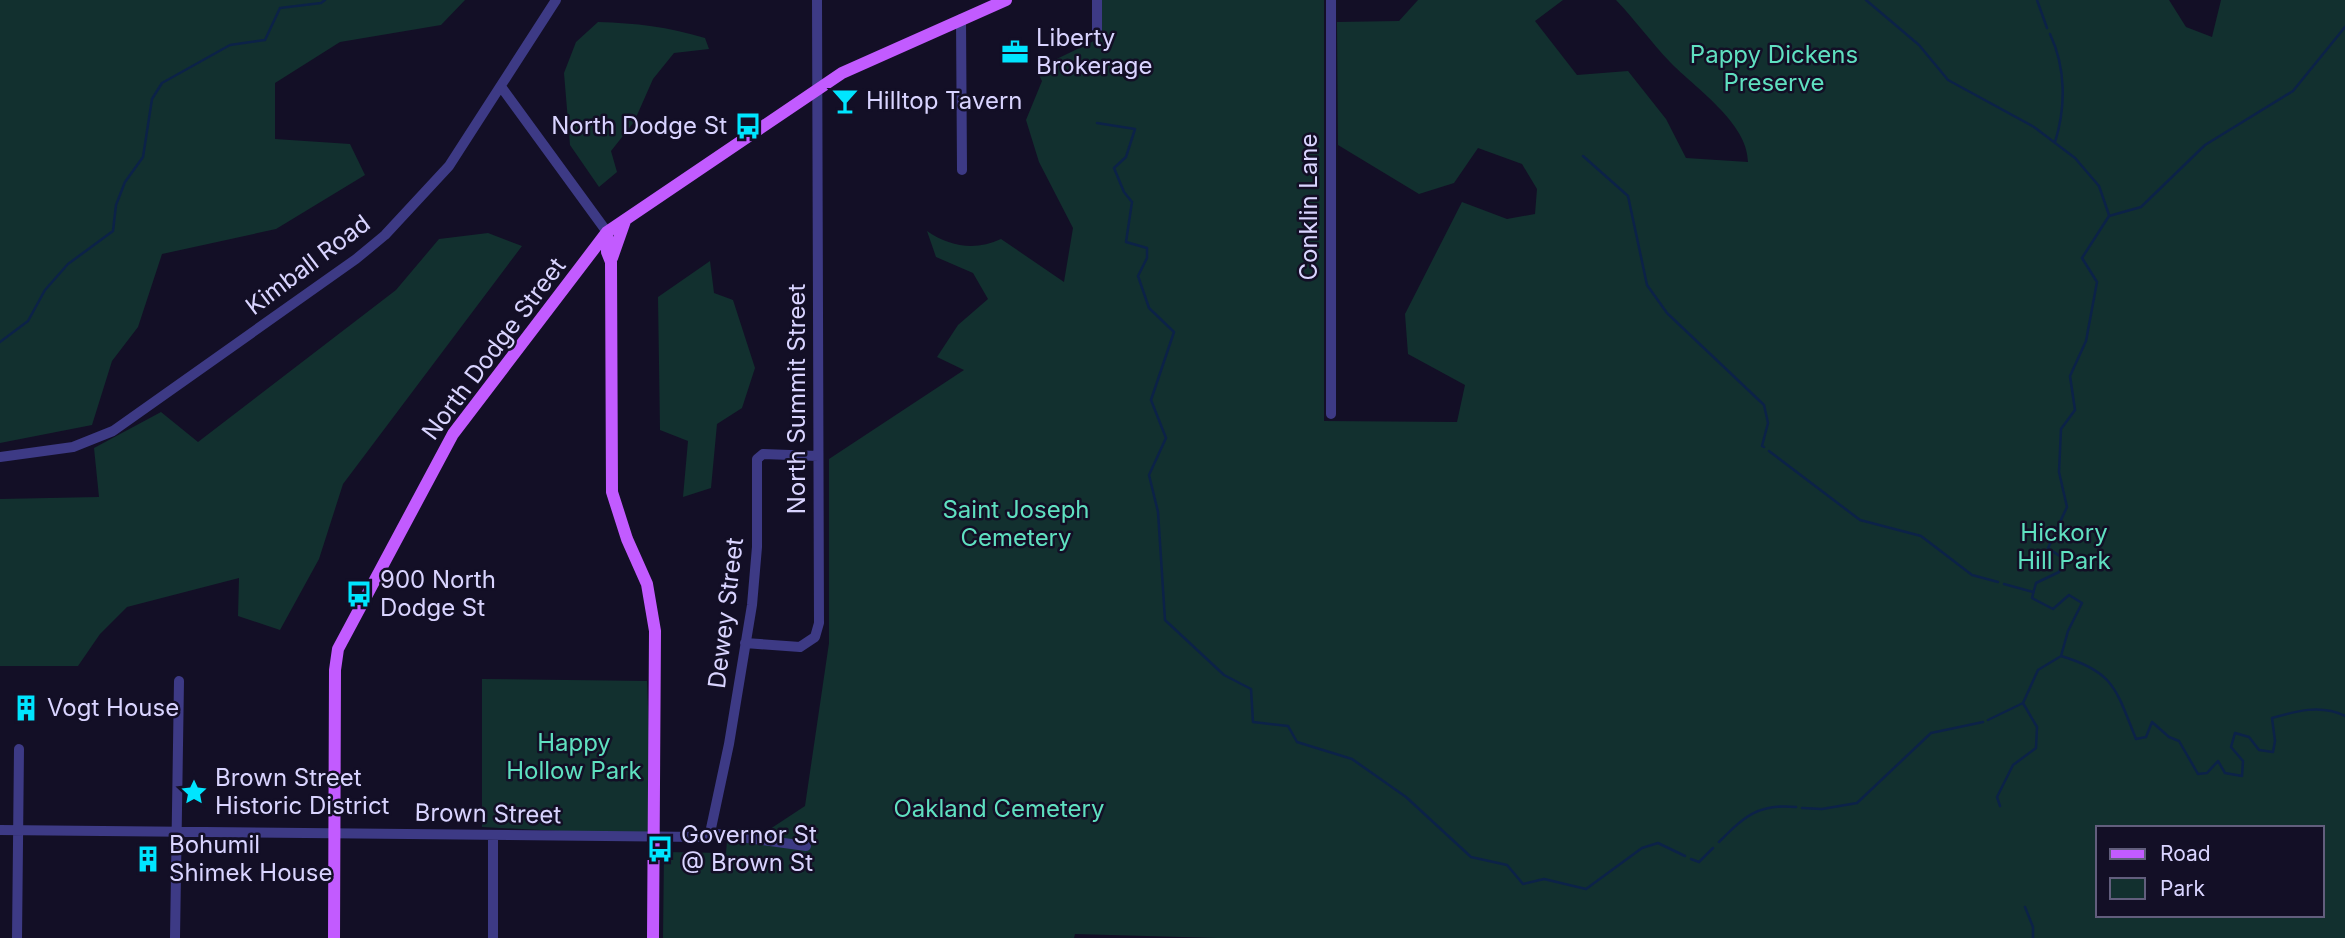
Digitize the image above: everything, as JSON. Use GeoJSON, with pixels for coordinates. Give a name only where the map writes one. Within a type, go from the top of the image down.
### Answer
{"type":"FeatureCollection","features":[{"type":"Feature","properties":{"kind":"main road","name":"North Dodge Street"},"geometry":{"type":"LineString","coordinates":[[334,938],[335,670],[338,649],[453,434],[607,232],[818,87],[1006,0]]}},
{"type":"Feature","properties":{"kind":"main road"},"geometry":{"type":"LineString","coordinates":[[625,221],[611,262],[612,492],[625,533],[647,584],[655,631],[653,938]]}},
{"type":"Feature","properties":{"kind":"main road"},"geometry":{"type":"LineString","coordinates":[[607,232],[607,252],[611,262]]}},
{"type":"Feature","properties":{"kind":"main road"},"geometry":{"type":"LineString","coordinates":[[585,262],[599,257],[611,262]]}},
{"type":"Feature","properties":{"kind":"street","name":"Kimball Road"},"geometry":{"type":"LineString","coordinates":[[0,457],[73,447],[113,431],[356,259],[385,235],[432,186],[502,88],[556,0]]}},
{"type":"Feature","properties":{"kind":"street","name":"North Summit Street"},"geometry":{"type":"LineString","coordinates":[[745,643],[800,647],[813,640],[818,630],[817,0]]}},
{"type":"Feature","properties":{"kind":"street"},"geometry":{"type":"LineString","coordinates":[[1097,0],[1097,32]]}},
{"type":"Feature","properties":{"kind":"street","name":"Conklin Lane"},"geometry":{"type":"LineString","coordinates":[[1331,0],[1331,414]]}},
{"type":"Feature","properties":{"kind":"street"},"geometry":{"type":"LineString","coordinates":[[961,19],[962,170]]}},
{"type":"Feature","properties":{"kind":"street"},"geometry":{"type":"LineString","coordinates":[[502,88],[607,232]]}},
{"type":"Feature","properties":{"kind":"street","name":"Dewey Street"},"geometry":{"type":"LineString","coordinates":[[710,833],[757,562],[757,459],[763,454],[818,456]]}},
{"type":"Feature","properties":{"kind":"street"},"geometry":{"type":"LineString","coordinates":[[175,938],[179,681]]}},
{"type":"Feature","properties":{"kind":"street"},"geometry":{"type":"LineString","coordinates":[[17,938],[19,748]]}},
{"type":"Feature","properties":{"kind":"street","name":"Brown Street"},"geometry":{"type":"LineString","coordinates":[[0,830],[701,837],[710,833],[806,846]]}},
{"type":"Feature","properties":{"kind":"street"},"geometry":{"type":"LineString","coordinates":[[493,836],[493,938]]}},
{"type":"Feature","properties":{"kind":"green space"},"geometry":{"type":"Polygon","coordinates":[[[0,0],[465,0],[441,25],[340,42],[275,83],[275,139],[350,144],[365,175],[276,229],[162,254],[138,327],[112,361],[92,425],[0,443],[0,0]]]}},
{"type":"Feature","properties":{"kind":"green space"},"geometry":{"type":"Polygon","coordinates":[[[1100,0],[1324,0],[1324,421],[1457,422],[1465,385],[1408,354],[1405,314],[1462,202],[1507,219],[1535,214],[1537,189],[1522,164],[1478,148],[1454,183],[1419,194],[1338,145],[1337,22],[1399,21],[1418,0],[1563,0],[1535,21],[1577,75],[1628,71],[1666,119],[1686,158],[1748,162],[1746,148],[1730,120],[1670,62],[1616,0],[2169,0],[2186,27],[2212,37],[2221,0],[2345,0],[2345,938],[1217,938],[1075,934],[1074,938],[663,938],[664,852],[726,853],[728,829],[767,831],[805,806],[829,643],[829,459],[964,370],[937,357],[958,325],[988,299],[973,273],[936,257],[927,231],[945,241],[963,246],[982,245],[1001,239],[1064,282],[1073,228],[1039,162],[1026,120],[1042,81],[1036,69],[1100,38],[1100,0]]]}},
{"type":"Feature","properties":{"kind":"green space"},"geometry":{"type":"Polygon","coordinates":[[[598,22],[652,26],[691,34],[705,38],[709,49],[674,53],[653,79],[634,122],[611,151],[617,172],[599,187],[570,145],[564,73],[576,42],[598,22]]]}},
{"type":"Feature","properties":{"kind":"green space"},"geometry":{"type":"Polygon","coordinates":[[[488,233],[522,246],[343,484],[319,559],[280,630],[238,616],[239,578],[127,607],[100,634],[78,666],[0,666],[0,499],[99,497],[94,448],[161,412],[198,442],[396,290],[439,239],[488,233]]]}},
{"type":"Feature","properties":{"kind":"green space"},"geometry":{"type":"Polygon","coordinates":[[[710,261],[714,293],[733,300],[755,368],[742,408],[717,424],[711,488],[683,497],[688,441],[660,430],[658,297],[710,261]]]}},
{"type":"Feature","properties":{"kind":"green space","name":"Happy Hollow Park"},"geometry":{"type":"Polygon","coordinates":[[[482,679],[647,681],[653,836],[482,827],[482,679]]]}},
{"type":"Feature","properties":{"kind":"waterway"},"geometry":{"type":"LineString","coordinates":[[0,342],[28,321],[45,290],[68,264],[113,231],[116,205],[125,182],[143,157],[152,99],[162,83],[230,45],[265,40],[280,8],[321,3],[325,0]]}},
{"type":"Feature","properties":{"kind":"waterway"},"geometry":{"type":"LineString","coordinates":[[1866,0],[1919,45],[1948,80],[2034,127],[2075,158],[2099,186],[2109,215]]}},
{"type":"Feature","properties":{"kind":"waterway"},"geometry":{"type":"LineString","coordinates":[[2037,0],[2047,28]]}},
{"type":"Feature","properties":{"kind":"waterway"},"geometry":{"type":"LineString","coordinates":[[2061,656],[2068,631],[2082,603],[2069,595],[2053,609],[2032,598],[2036,583],[2059,572],[2064,559],[2048,548],[2067,507],[2059,472],[2061,429],[2075,410],[2070,376],[2086,341],[2097,282],[2082,258],[2109,216],[2141,207],[2205,145],[2293,91],[2345,27]]}},
{"type":"Feature","properties":{"kind":"waterway"},"geometry":{"type":"LineString","coordinates":[[2050,34],[2059,60],[2063,88],[2055,142]]}},
{"type":"Feature","properties":{"kind":"waterway"},"geometry":{"type":"LineString","coordinates":[[1097,123],[1135,129],[1126,157],[1114,168],[1124,192],[1132,202],[1126,242],[1147,248],[1147,258],[1138,276],[1149,308],[1174,332],[1151,400],[1166,438],[1149,475],[1158,512],[1165,620],[1224,675],[1251,689],[1253,722],[1288,726],[1297,742],[1352,759],[1406,797],[1471,857],[1507,865],[1523,884],[1544,879],[1586,889],[1642,848],[1658,843],[1685,856]]}},
{"type":"Feature","properties":{"kind":"waterway"},"geometry":{"type":"LineString","coordinates":[[1583,156],[1628,196],[1647,285],[1667,313],[1764,405],[1768,423],[1762,446],[1764,447]]}},
{"type":"Feature","properties":{"kind":"waterway"},"geometry":{"type":"LineString","coordinates":[[1769,451],[1860,520],[1921,536],[1972,575],[1998,582]]}},
{"type":"Feature","properties":{"kind":"waterway"},"geometry":{"type":"LineString","coordinates":[[2004,584],[2033,592]]}},
{"type":"Feature","properties":{"kind":"waterway"},"geometry":{"type":"LineString","coordinates":[[2000,806],[1997,797],[2013,765],[2036,748],[2037,727],[2023,703],[2038,670],[2061,656],[2079,662],[2103,676],[2118,695],[2136,739],[2146,737],[2152,722],[2169,737],[2179,741],[2198,774],[2207,773],[2218,761],[2225,773],[2242,776],[2243,761],[2231,747],[2235,733],[2249,737],[2259,750],[2273,752],[2275,741],[2272,718],[2299,711],[2318,710],[2345,716]]}},
{"type":"Feature","properties":{"kind":"waterway"},"geometry":{"type":"LineString","coordinates":[[1988,720],[2023,703]]}},
{"type":"Feature","properties":{"kind":"waterway"},"geometry":{"type":"LineString","coordinates":[[1802,808],[1822,809],[1857,803],[1931,733],[1983,722]]}},
{"type":"Feature","properties":{"kind":"waterway"},"geometry":{"type":"LineString","coordinates":[[1719,842],[1736,825],[1753,814],[1771,807],[1796,807]]}},
{"type":"Feature","properties":{"kind":"waterway"},"geometry":{"type":"LineString","coordinates":[[1691,859],[1699,862],[1713,848]]}},
{"type":"Feature","properties":{"kind":"waterway"},"geometry":{"type":"LineString","coordinates":[[2025,907],[2033,927],[2033,938]]}},
{"type":"Feature","properties":{"kind":"place","name":"Liberty Brokerage"},"geometry":{"type":"Point","coordinates":[1015,52]}},
{"type":"Feature","properties":{"kind":"place","name":"Hilltop Tavern"},"geometry":{"type":"Point","coordinates":[845,101]}},
{"type":"Feature","properties":{"kind":"place","name":"North Dodge St"},"geometry":{"type":"Point","coordinates":[748,126]}},
{"type":"Feature","properties":{"kind":"place","name":"900 North Dodge St"},"geometry":{"type":"Point","coordinates":[359,594]}},
{"type":"Feature","properties":{"kind":"place","name":"Vogt House"},"geometry":{"type":"Point","coordinates":[26,708]}},
{"type":"Feature","properties":{"kind":"place","name":"Brown Street Historic District"},"geometry":{"type":"Point","coordinates":[194,792]}},
{"type":"Feature","properties":{"kind":"place","name":"Governor St @ Brown St"},"geometry":{"type":"Point","coordinates":[660,849]}},
{"type":"Feature","properties":{"kind":"place","name":"Bohumil Shimek House"},"geometry":{"type":"Point","coordinates":[148,859]}},
{"type":"Feature","properties":{"kind":"park label","name":"Pappy Dickens Preserve"},"geometry":{"type":"Point","coordinates":[1774,69]}},
{"type":"Feature","properties":{"kind":"park label","name":"Saint Joseph Cemetery"},"geometry":{"type":"Point","coordinates":[1016,524]}},
{"type":"Feature","properties":{"kind":"park label","name":"Hickory Hill Park"},"geometry":{"type":"Point","coordinates":[2064,547]}},
{"type":"Feature","properties":{"kind":"park label","name":"Oakland Cemetery"},"geometry":{"type":"Point","coordinates":[999,809]}}]}
